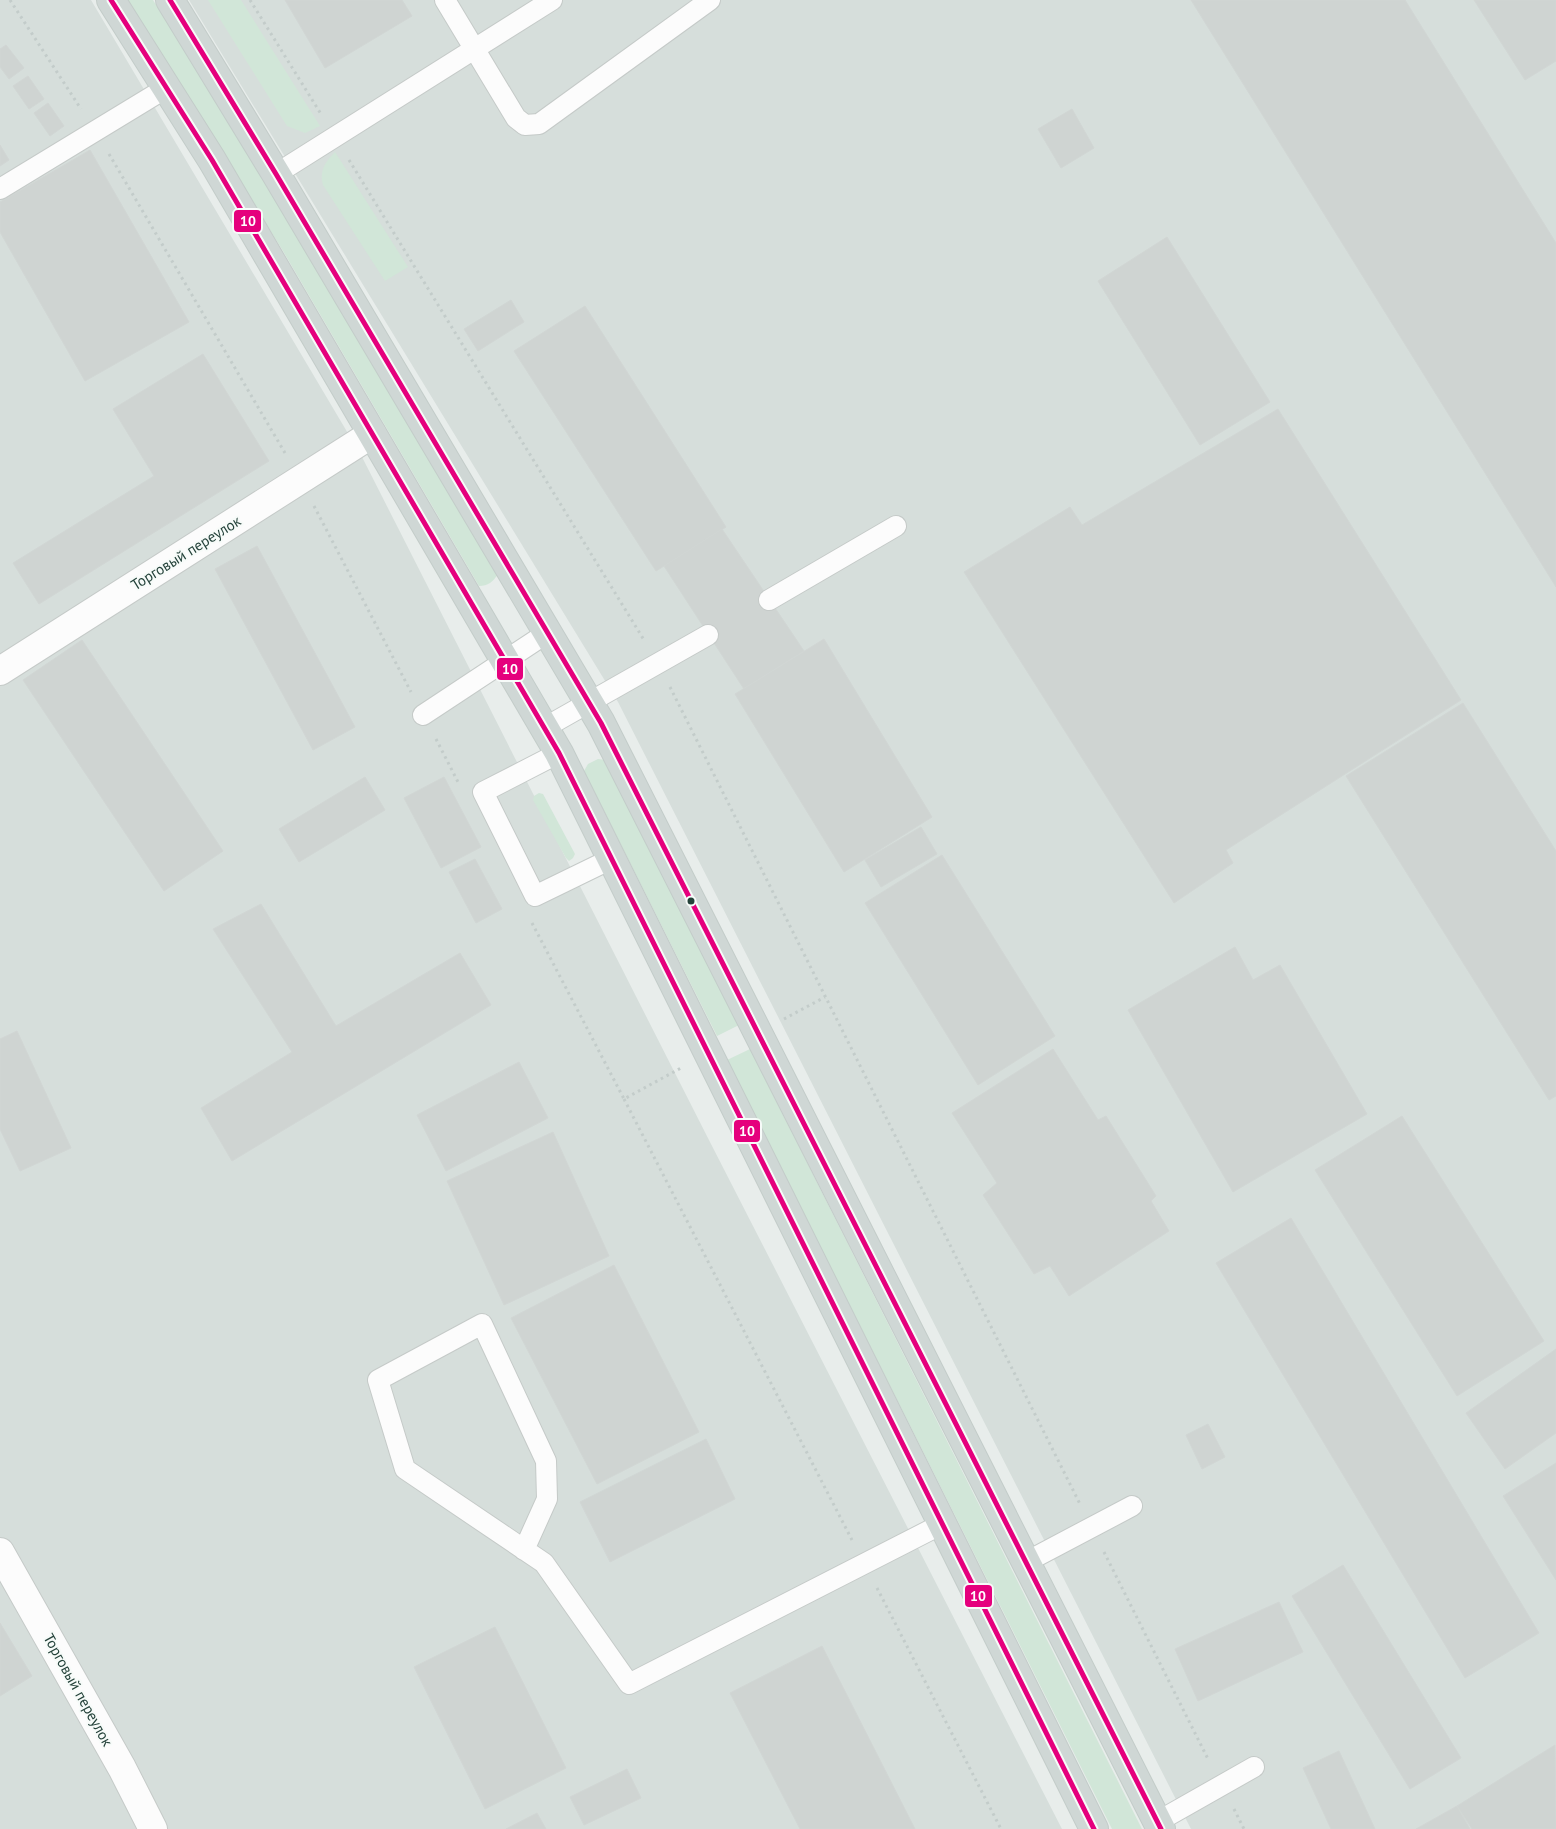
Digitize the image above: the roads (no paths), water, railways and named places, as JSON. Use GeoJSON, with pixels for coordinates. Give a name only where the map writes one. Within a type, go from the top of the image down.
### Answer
{"type":"FeatureCollection","features":[{"type":"Feature","properties":{"kind":"main road"},"geometry":{"type":"LineString","coordinates":[[111,0],[212,160],[559,753],[1094,1829]]}},
{"type":"Feature","properties":{"kind":"main road"},"geometry":{"type":"LineString","coordinates":[[170,0],[276,174],[589,702],[1159,1825]]}},
{"type":"Feature","properties":{"kind":"street","name":"Торговый переулок"},"geometry":{"type":"LineString","coordinates":[[0,671],[372,434]]}},
{"type":"Feature","properties":{"kind":"street","name":"Торговый переулок"},"geometry":{"type":"LineString","coordinates":[[0,1552],[122,1768],[154,1829]]}},
{"type":"Feature","properties":{"kind":"lane"},"geometry":{"type":"LineString","coordinates":[[445,0],[516,118],[525,125],[539,124],[710,0]]}},
{"type":"Feature","properties":{"kind":"lane"},"geometry":{"type":"LineString","coordinates":[[276,174],[552,0]]}},
{"type":"Feature","properties":{"kind":"lane"},"geometry":{"type":"LineString","coordinates":[[0,189],[166,88]]}},
{"type":"Feature","properties":{"kind":"lane"},"geometry":{"type":"LineString","coordinates":[[769,600],[896,526]]}},
{"type":"Feature","properties":{"kind":"lane"},"geometry":{"type":"LineString","coordinates":[[423,715],[547,633]]}},
{"type":"Feature","properties":{"kind":"lane"},"geometry":{"type":"LineString","coordinates":[[544,728],[708,635]]}},
{"type":"Feature","properties":{"kind":"lane"},"geometry":{"type":"LineString","coordinates":[[559,753],[483,792],[535,896],[611,859]]}},
{"type":"Feature","properties":{"kind":"lane"},"geometry":{"type":"LineString","coordinates":[[524,1550],[547,1499],[546,1461],[482,1324],[378,1380],[406,1469],[524,1550],[544,1563],[629,1684],[942,1524]]}},
{"type":"Feature","properties":{"kind":"lane"},"geometry":{"type":"LineString","coordinates":[[1026,1562],[1132,1506]]}},
{"type":"Feature","properties":{"kind":"lane"},"geometry":{"type":"LineString","coordinates":[[1159,1825],[1254,1767]]}}]}
